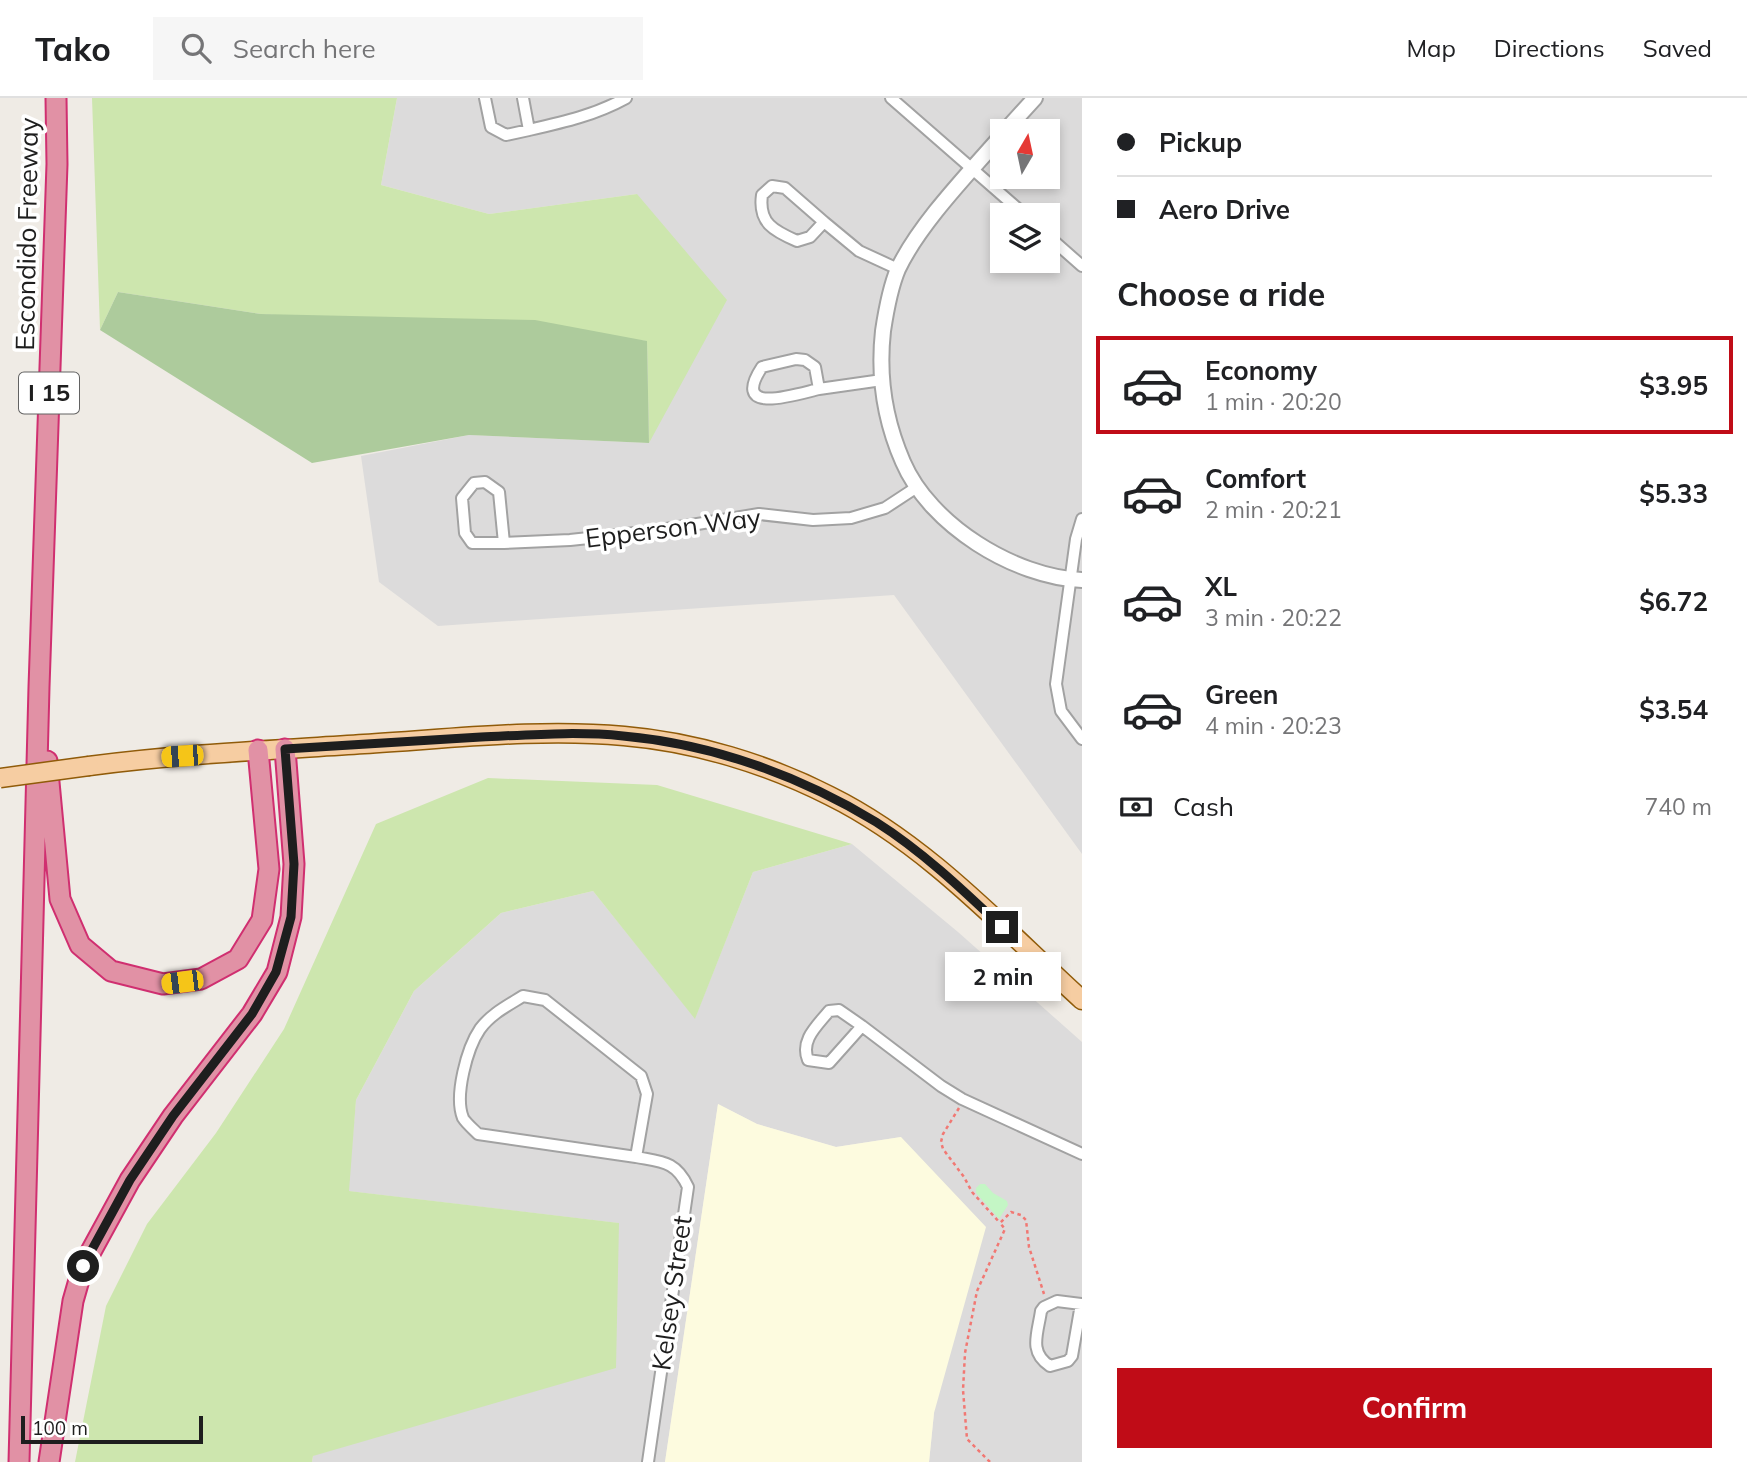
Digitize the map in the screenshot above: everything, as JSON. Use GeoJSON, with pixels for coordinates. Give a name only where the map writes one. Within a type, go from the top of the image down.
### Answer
{"type":"FeatureCollection","features":[{"type":"Feature","properties":{"kind":"highway","name":"Escondido Freeway"},"geometry":{"type":"LineString","coordinates":[[19,1462],[39,687],[57,164],[56,98]]}},
{"type":"Feature","properties":{"kind":"highway"},"geometry":{"type":"LineString","coordinates":[[39,687],[60,900],[80,946],[111,971],[163,984],[201,979],[238,959],[262,920],[269,869],[258,750]]}},
{"type":"Feature","properties":{"kind":"highway"},"geometry":{"type":"LineString","coordinates":[[49,1462],[72,1301],[83,1266],[130,1180],[173,1116],[252,1014],[276,972],[291,917],[294,864],[285,749]]}},
{"type":"Feature","properties":{"kind":"main road"},"geometry":{"type":"LineString","coordinates":[[0,778],[158,757],[553,733],[623,736],[675,743],[759,765],[830,796],[879,824],[943,872],[1082,1000]]}},
{"type":"Feature","properties":{"kind":"street"},"geometry":{"type":"LineString","coordinates":[[485,98],[491,127],[506,135],[603,111],[626,98]]}},
{"type":"Feature","properties":{"kind":"street"},"geometry":{"type":"LineString","coordinates":[[523,98],[529,130]]}},
{"type":"Feature","properties":{"kind":"street"},"geometry":{"type":"LineString","coordinates":[[891,98],[1011,203]]}},
{"type":"Feature","properties":{"kind":"street"},"geometry":{"type":"LineString","coordinates":[[1016,119],[1035,98]]}},
{"type":"Feature","properties":{"kind":"street"},"geometry":{"type":"LineString","coordinates":[[990,149],[935,214],[898,269],[888,302],[881,353],[887,414],[903,463],[917,486],[949,523],[988,551],[1033,572],[1076,580]]}},
{"type":"Feature","properties":{"kind":"street"},"geometry":{"type":"LineString","coordinates":[[824,222],[810,237],[797,241],[780,234],[763,219],[760,210],[762,195],[772,186],[785,188],[859,251],[898,269]]}},
{"type":"Feature","properties":{"kind":"street"},"geometry":{"type":"LineString","coordinates":[[1060,247],[1082,266]]}},
{"type":"Feature","properties":{"kind":"street"},"geometry":{"type":"LineString","coordinates":[[819,389],[815,367],[805,360],[796,359],[762,367],[753,381],[754,391],[759,397],[769,401],[819,389],[882,380]]}},
{"type":"Feature","properties":{"kind":"street","name":"Epperson Way"},"geometry":{"type":"LineString","coordinates":[[504,543],[499,492],[485,482],[474,483],[462,498],[465,533],[472,543],[504,543],[570,540],[640,533],[759,514],[813,520],[852,518],[885,508],[917,486]]}},
{"type":"Feature","properties":{"kind":"street"},"geometry":{"type":"LineString","coordinates":[[1082,519],[1076,539],[1076,580],[1056,684],[1061,711],[1082,739]]}},
{"type":"Feature","properties":{"kind":"street","name":"Kelsey Street"},"geometry":{"type":"LineString","coordinates":[[636,1157],[647,1094],[641,1076],[545,1000],[523,996],[498,1012],[480,1030],[466,1058],[460,1092],[463,1117],[478,1134],[666,1162],[681,1172],[688,1187],[648,1462]]}},
{"type":"Feature","properties":{"kind":"street"},"geometry":{"type":"LineString","coordinates":[[862,1026],[829,1062],[808,1060],[804,1051],[806,1040],[829,1011],[839,1010],[862,1026],[941,1086],[965,1100],[1082,1154]]}},
{"type":"Feature","properties":{"kind":"street"},"geometry":{"type":"LineString","coordinates":[[1057,1301],[1081,1304],[1072,1356],[1068,1361],[1050,1366],[1040,1360],[1035,1348],[1041,1311],[1057,1301]]}},
{"type":"Feature","properties":{"kind":"path"},"geometry":{"type":"LineString","coordinates":[[965,1100],[943,1134],[943,1149],[972,1192],[1005,1229],[977,1291],[965,1353],[963,1390],[967,1439],[990,1462]]}},
{"type":"Feature","properties":{"kind":"path"},"geometry":{"type":"LineString","coordinates":[[1000,1223],[1011,1212],[1026,1220],[1032,1261],[1048,1305]]}},
{"type":"Feature","properties":{"kind":"shaded area"},"geometry":{"type":"Polygon","coordinates":[[[397,98],[1082,98],[1082,854],[894,595],[438,626],[379,582],[361,456],[469,435],[649,443],[637,194],[489,214],[381,185],[397,98]]]}},
{"type":"Feature","properties":{"kind":"shaded area"},"geometry":{"type":"Polygon","coordinates":[[[852,844],[958,932],[1082,1042],[1082,1462],[929,1462],[934,1413],[901,1137],[836,1147],[757,1124],[718,1104],[665,1462],[312,1462],[313,1456],[618,1223],[348,1191],[356,1100],[414,991],[501,913],[593,891],[695,1018],[753,872],[852,844]]]}},
{"type":"Feature","properties":{"kind":"shaded area"},"geometry":{"type":"Polygon","coordinates":[[[718,1104],[757,1124],[836,1147],[901,1137],[986,1227],[934,1413],[929,1462],[665,1462],[718,1104]]]}},
{"type":"Feature","properties":{"kind":"green space"},"geometry":{"type":"Polygon","coordinates":[[[92,98],[397,98],[381,185],[489,214],[637,194],[727,300],[649,443],[647,341],[261,314],[118,292],[100,330],[92,98]]]}},
{"type":"Feature","properties":{"kind":"green space"},"geometry":{"type":"Polygon","coordinates":[[[118,292],[261,314],[535,320],[647,341],[649,443],[469,435],[312,463],[100,330],[118,292]]]}},
{"type":"Feature","properties":{"kind":"green space"},"geometry":{"type":"Polygon","coordinates":[[[488,778],[657,785],[852,844],[753,872],[695,1019],[593,891],[501,913],[414,991],[356,1100],[349,1191],[619,1223],[616,1368],[313,1456],[312,1462],[75,1462],[106,1306],[147,1224],[216,1133],[284,1029],[376,824],[488,778]]]}},
{"type":"Feature","properties":{"kind":"green space"},"geometry":{"type":"Polygon","coordinates":[[[980,1184],[985,1184],[993,1193],[1007,1201],[1008,1205],[999,1219],[976,1193],[980,1184]]]}},
{"type":"Feature","properties":{"kind":"route"},"geometry":{"type":"LineString","coordinates":[[83,1266],[130,1180],[173,1116],[252,1014],[276,972],[291,917],[294,864],[285,749],[553,733],[623,736],[675,743],[759,765],[830,796],[879,824],[943,872],[1002,927]]}}]}
